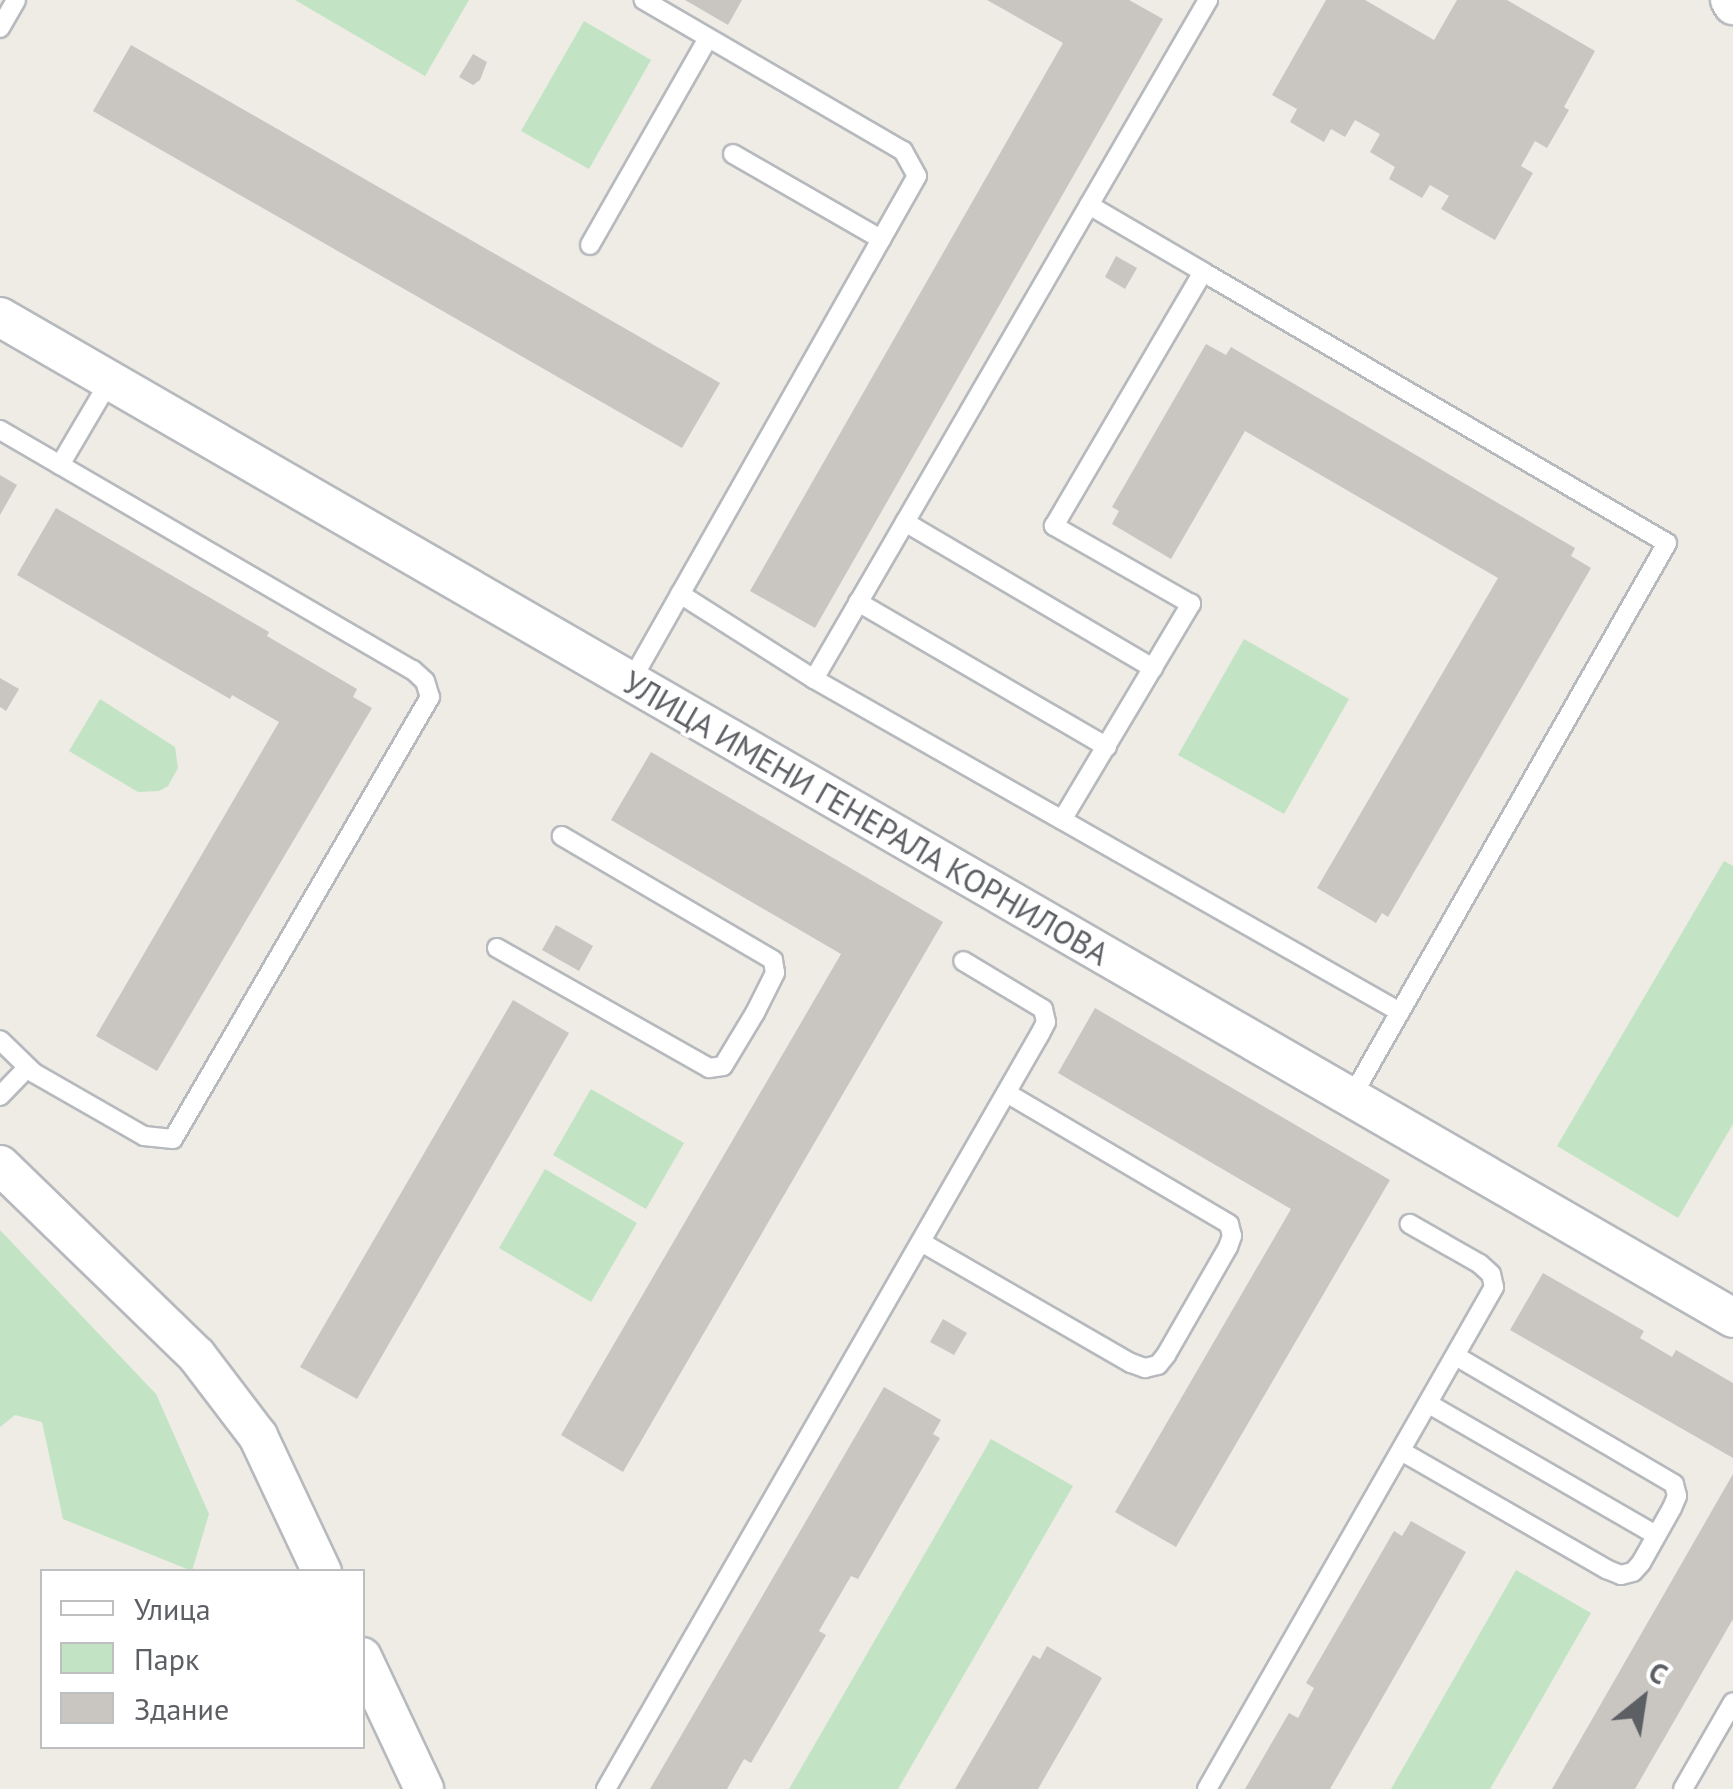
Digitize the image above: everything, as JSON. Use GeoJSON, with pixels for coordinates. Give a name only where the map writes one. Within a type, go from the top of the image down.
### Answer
{"type":"FeatureCollection","features":[{"type":"Feature","properties":{"kind":"street","name":"УЛИЦА ИМЕНИ ГЕНЕРАЛА КОРНИЛОВА"},"geometry":{"type":"LineString","coordinates":[[0,317],[1733,1318]]}},
{"type":"Feature","properties":{"kind":"street"},"geometry":{"type":"LineString","coordinates":[[0,1165],[197,1356],[258,1436],[321,1569]]}},
{"type":"Feature","properties":{"kind":"street"},"geometry":{"type":"LineString","coordinates":[[365,1664],[424,1789]]}},
{"type":"Feature","properties":{"kind":"lane"},"geometry":{"type":"LineString","coordinates":[[0,28],[16,0]]}},
{"type":"Feature","properties":{"kind":"lane"},"geometry":{"type":"LineString","coordinates":[[631,681],[916,176],[903,151],[644,0]]}},
{"type":"Feature","properties":{"kind":"lane"},"geometry":{"type":"LineString","coordinates":[[814,679],[1208,0]]}},
{"type":"Feature","properties":{"kind":"lane"},"geometry":{"type":"LineString","coordinates":[[590,245],[708,38]]}},
{"type":"Feature","properties":{"kind":"lane"},"geometry":{"type":"LineString","coordinates":[[733,154],[881,239]]}},
{"type":"Feature","properties":{"kind":"lane"},"geometry":{"type":"LineString","coordinates":[[1089,205],[1668,544],[1351,1098]]}},
{"type":"Feature","properties":{"kind":"lane"},"geometry":{"type":"LineString","coordinates":[[1062,820],[1190,604],[1054,526],[1202,272]]}},
{"type":"Feature","properties":{"kind":"lane"},"geometry":{"type":"LineString","coordinates":[[60,465],[110,380]]}},
{"type":"Feature","properties":{"kind":"lane"},"geometry":{"type":"LineString","coordinates":[[0,430],[413,670],[425,681],[430,697],[424,714],[172,1139],[144,1136],[28,1066],[0,1040]]}},
{"type":"Feature","properties":{"kind":"lane"},"geometry":{"type":"LineString","coordinates":[[904,522],[1153,668]]}},
{"type":"Feature","properties":{"kind":"lane"},"geometry":{"type":"LineString","coordinates":[[680,594],[814,679],[1400,1012]]}},
{"type":"Feature","properties":{"kind":"lane"},"geometry":{"type":"LineString","coordinates":[[858,602],[1107,747]]}},
{"type":"Feature","properties":{"kind":"lane"},"geometry":{"type":"LineString","coordinates":[[497,948],[709,1068],[722,1066],[771,984],[776,973],[773,960],[763,952],[562,836]]}},
{"type":"Feature","properties":{"kind":"lane"},"geometry":{"type":"LineString","coordinates":[[606,1789],[1046,1022],[1043,1009],[963,961]]}},
{"type":"Feature","properties":{"kind":"lane"},"geometry":{"type":"LineString","coordinates":[[0,1096],[28,1066]]}},
{"type":"Feature","properties":{"kind":"lane"},"geometry":{"type":"LineString","coordinates":[[920,1242],[1131,1363],[1145,1368],[1158,1365],[1174,1342],[1228,1248],[1232,1236],[1229,1224],[1006,1093]]}},
{"type":"Feature","properties":{"kind":"lane"},"geometry":{"type":"LineString","coordinates":[[1206,1789],[1494,1287],[1490,1274],[1410,1224]]}},
{"type":"Feature","properties":{"kind":"lane"},"geometry":{"type":"LineString","coordinates":[[1402,1451],[1621,1575],[1633,1572],[1656,1535],[1676,1496],[1674,1484],[1456,1356]]}},
{"type":"Feature","properties":{"kind":"lane"},"geometry":{"type":"LineString","coordinates":[[1428,1404],[1656,1535]]}},
{"type":"Feature","properties":{"kind":"lane"},"geometry":{"type":"LineString","coordinates":[[1683,1789],[1733,1702]]}},
{"type":"Feature","properties":{"kind":"green space"},"geometry":{"type":"Polygon","coordinates":[[[295,0],[469,0],[425,76],[295,0]]]}},
{"type":"Feature","properties":{"kind":"green space"},"geometry":{"type":"Polygon","coordinates":[[[584,21],[651,60],[589,169],[521,131],[584,21]]]}},
{"type":"Feature","properties":{"kind":"green space"},"geometry":{"type":"Polygon","coordinates":[[[1244,639],[1349,699],[1284,814],[1178,755],[1244,639]]]}},
{"type":"Feature","properties":{"kind":"green space"},"geometry":{"type":"Polygon","coordinates":[[[100,699],[175,747],[178,768],[168,786],[159,791],[138,792],[69,751],[100,699]]]}},
{"type":"Feature","properties":{"kind":"green space"},"geometry":{"type":"Polygon","coordinates":[[[1724,861],[1733,866],[1733,1124],[1678,1218],[1557,1146],[1724,861]]]}},
{"type":"Feature","properties":{"kind":"green space"},"geometry":{"type":"Polygon","coordinates":[[[591,1089],[684,1143],[646,1209],[553,1155],[591,1089]]]}},
{"type":"Feature","properties":{"kind":"green space"},"geometry":{"type":"Polygon","coordinates":[[[545,1169],[637,1223],[591,1302],[499,1248],[545,1169]]]}},
{"type":"Feature","properties":{"kind":"green space"},"geometry":{"type":"Polygon","coordinates":[[[0,1230],[156,1394],[209,1514],[193,1569],[63,1519],[42,1422],[15,1415],[0,1427],[0,1230]]]}},
{"type":"Feature","properties":{"kind":"green space"},"geometry":{"type":"Polygon","coordinates":[[[991,1439],[1073,1486],[898,1789],[789,1789],[991,1439]]]}},
{"type":"Feature","properties":{"kind":"green space"},"geometry":{"type":"Polygon","coordinates":[[[1516,1570],[1591,1613],[1490,1789],[1391,1789],[1516,1570]]]}},
{"type":"Feature","properties":{"kind":"building"},"geometry":{"type":"Polygon","coordinates":[[[685,0],[742,0],[728,25],[685,0]]]}},
{"type":"Feature","properties":{"kind":"building"},"geometry":{"type":"Polygon","coordinates":[[[987,0],[1129,0],[1163,19],[815,628],[750,591],[1063,43],[987,0]]]}},
{"type":"Feature","properties":{"kind":"building"},"geometry":{"type":"Polygon","coordinates":[[[1326,0],[1365,0],[1434,40],[1457,0],[1507,0],[1595,51],[1547,148],[1535,141],[1521,166],[1533,173],[1495,240],[1441,209],[1449,196],[1430,185],[1422,198],[1389,179],[1395,167],[1370,152],[1380,134],[1355,120],[1345,137],[1331,129],[1324,142],[1290,122],[1297,109],[1272,95],[1326,0]]]}},
{"type":"Feature","properties":{"kind":"building"},"geometry":{"type":"Polygon","coordinates":[[[131,45],[720,383],[682,448],[93,111],[131,45]]]}},
{"type":"Feature","properties":{"kind":"building"},"geometry":{"type":"Polygon","coordinates":[[[473,54],[487,62],[480,80],[473,85],[459,77],[473,54]]]}},
{"type":"Feature","properties":{"kind":"building"},"geometry":{"type":"Polygon","coordinates":[[[1116,256],[1137,268],[1125,289],[1105,277],[1116,256]]]}},
{"type":"Feature","properties":{"kind":"building"},"geometry":{"type":"Polygon","coordinates":[[[1206,344],[1226,355],[1231,347],[1575,548],[1571,556],[1591,568],[1388,917],[1382,913],[1376,923],[1317,888],[1498,578],[1245,431],[1171,559],[1112,524],[1119,511],[1112,507],[1206,344]]]}},
{"type":"Feature","properties":{"kind":"building"},"geometry":{"type":"Polygon","coordinates":[[[0,475],[17,485],[0,515],[0,475]]]}},
{"type":"Feature","properties":{"kind":"building"},"geometry":{"type":"Polygon","coordinates":[[[56,508],[269,632],[267,636],[357,689],[353,697],[372,708],[157,1071],[96,1036],[279,722],[232,695],[230,699],[17,575],[56,508]]]}},
{"type":"Feature","properties":{"kind":"building"},"geometry":{"type":"Polygon","coordinates":[[[0,678],[19,689],[6,711],[0,707],[0,678]]]}},
{"type":"Feature","properties":{"kind":"building"},"geometry":{"type":"Polygon","coordinates":[[[651,752],[943,922],[623,1472],[561,1435],[841,954],[611,820],[651,752]]]}},
{"type":"Feature","properties":{"kind":"building"},"geometry":{"type":"Polygon","coordinates":[[[556,925],[593,946],[579,971],[542,950],[556,925]]]}},
{"type":"Feature","properties":{"kind":"building"},"geometry":{"type":"Polygon","coordinates":[[[513,1000],[569,1033],[357,1399],[300,1367],[513,1000]]]}},
{"type":"Feature","properties":{"kind":"building"},"geometry":{"type":"Polygon","coordinates":[[[1095,1008],[1390,1180],[1176,1547],[1115,1512],[1291,1209],[1058,1073],[1095,1008]]]}},
{"type":"Feature","properties":{"kind":"building"},"geometry":{"type":"Polygon","coordinates":[[[1543,1273],[1644,1331],[1640,1338],[1672,1357],[1676,1350],[1733,1383],[1733,1458],[1510,1330],[1543,1273]]]}},
{"type":"Feature","properties":{"kind":"building"},"geometry":{"type":"Polygon","coordinates":[[[943,1319],[967,1333],[954,1355],[930,1342],[943,1319]]]}},
{"type":"Feature","properties":{"kind":"building"},"geometry":{"type":"Polygon","coordinates":[[[884,1387],[941,1420],[933,1434],[940,1438],[858,1579],[851,1576],[819,1631],[826,1635],[751,1763],[744,1759],[727,1789],[650,1789],[884,1387]]]}},
{"type":"Feature","properties":{"kind":"building"},"geometry":{"type":"Polygon","coordinates":[[[1733,1474],[1733,1619],[1635,1789],[1552,1789],[1733,1474]]]}},
{"type":"Feature","properties":{"kind":"building"},"geometry":{"type":"Polygon","coordinates":[[[1411,1521],[1466,1552],[1330,1789],[1245,1789],[1289,1713],[1298,1718],[1314,1688],[1306,1683],[1394,1531],[1402,1536],[1411,1521]]]}},
{"type":"Feature","properties":{"kind":"building"},"geometry":{"type":"Polygon","coordinates":[[[1047,1646],[1102,1678],[1038,1789],[955,1789],[1033,1655],[1040,1659],[1047,1646]]]}}]}
